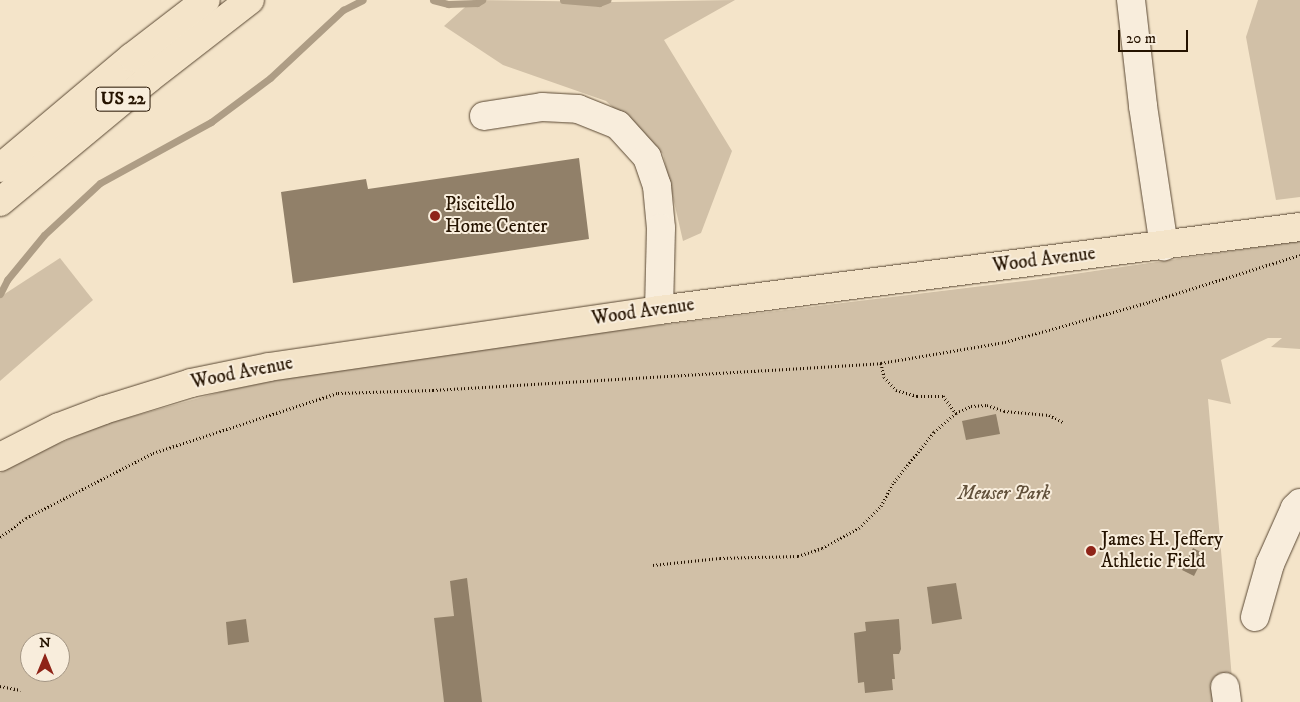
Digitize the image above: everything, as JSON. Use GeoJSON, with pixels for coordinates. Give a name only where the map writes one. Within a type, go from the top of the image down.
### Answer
{"type":"FeatureCollection","features":[{"type":"Feature","properties":{"kind":"main road","name":"US 22"},"geometry":{"type":"LineString","coordinates":[[0,168],[132,57],[206,0]]}},
{"type":"Feature","properties":{"kind":"main road","name":"US 22"},"geometry":{"type":"LineString","coordinates":[[0,202],[148,79],[250,0]]}},
{"type":"Feature","properties":{"kind":"main road","name":"Wood Avenue"},"geometry":{"type":"LineString","coordinates":[[0,457],[60,427],[104,410],[191,383],[288,364],[659,310],[1300,227]]}},
{"type":"Feature","properties":{"kind":"lane"},"geometry":{"type":"LineString","coordinates":[[1131,0],[1143,106],[1164,246]]}},
{"type":"Feature","properties":{"kind":"lane"},"geometry":{"type":"LineString","coordinates":[[484,116],[542,107],[578,110],[618,125],[647,156],[657,186],[661,228],[659,310]]}},
{"type":"Feature","properties":{"kind":"lane"},"geometry":{"type":"LineString","coordinates":[[1255,617],[1270,564],[1295,508],[1300,503]]}},
{"type":"Feature","properties":{"kind":"path"},"geometry":{"type":"LineString","coordinates":[[0,537],[26,518],[153,454],[338,393],[433,390],[881,363],[1005,342],[1149,302],[1300,255]]}},
{"type":"Feature","properties":{"kind":"path"},"geometry":{"type":"LineString","coordinates":[[881,363],[884,377],[896,390],[918,396],[943,396],[956,413]]}},
{"type":"Feature","properties":{"kind":"path"},"geometry":{"type":"LineString","coordinates":[[653,565],[720,558],[798,556],[822,548],[859,528],[881,506],[894,482],[934,432],[956,413],[971,406],[987,405],[1004,411],[1049,415],[1063,422]]}},
{"type":"Feature","properties":{"kind":"path"},"geometry":{"type":"LineString","coordinates":[[0,686],[21,690]]}},
{"type":"Feature","properties":{"kind":"green space"},"geometry":{"type":"Polygon","coordinates":[[[473,0],[613,2],[735,0],[664,40],[732,151],[701,233],[683,241],[663,154],[606,101],[503,65],[444,26],[473,0]]]}},
{"type":"Feature","properties":{"kind":"green space"},"geometry":{"type":"Polygon","coordinates":[[[1258,0],[1300,0],[1300,197],[1276,200],[1246,37],[1258,0]]]}},
{"type":"Feature","properties":{"kind":"green space","name":"Meuser Park"},"geometry":{"type":"Polygon","coordinates":[[[1300,241],[1300,349],[1271,347],[1282,338],[1268,338],[1221,360],[1231,404],[1208,399],[1234,702],[0,702],[0,473],[55,445],[105,424],[228,390],[304,375],[520,342],[1033,280],[1300,241]]]}},
{"type":"Feature","properties":{"kind":"green space"},"geometry":{"type":"Polygon","coordinates":[[[60,258],[93,300],[0,381],[0,297],[60,258]]]}},
{"type":"Feature","properties":{"kind":"building","name":"Piscitello Home Center"},"geometry":{"type":"Polygon","coordinates":[[[579,158],[589,239],[293,283],[281,192],[366,179],[368,189],[579,158]]]}},
{"type":"Feature","properties":{"kind":"building"},"geometry":{"type":"Polygon","coordinates":[[[996,414],[1000,434],[966,440],[962,421],[996,414]]]}},
{"type":"Feature","properties":{"kind":"building"},"geometry":{"type":"Polygon","coordinates":[[[1193,548],[1205,554],[1194,576],[1182,570],[1193,548]]]}},
{"type":"Feature","properties":{"kind":"building"},"geometry":{"type":"Polygon","coordinates":[[[467,578],[482,702],[444,702],[434,618],[454,616],[450,581],[467,578]]]}},
{"type":"Feature","properties":{"kind":"building"},"geometry":{"type":"Polygon","coordinates":[[[956,583],[962,619],[932,624],[927,587],[956,583]]]}},
{"type":"Feature","properties":{"kind":"building"},"geometry":{"type":"Polygon","coordinates":[[[246,619],[249,642],[228,645],[226,622],[246,619]]]}},
{"type":"Feature","properties":{"kind":"building"},"geometry":{"type":"Polygon","coordinates":[[[899,619],[901,649],[899,654],[893,654],[895,679],[892,679],[893,690],[865,693],[864,682],[858,683],[854,633],[866,631],[865,622],[899,619]]]}},
{"type":"Feature","properties":{"kind":"waterway"},"geometry":{"type":"LineString","coordinates":[[0,294],[7,280],[44,235],[100,183],[211,122],[270,78],[343,10],[363,0]]}},
{"type":"Feature","properties":{"kind":"waterway"},"geometry":{"type":"LineString","coordinates":[[433,0],[448,4],[477,3],[482,0]]}},
{"type":"Feature","properties":{"kind":"waterway"},"geometry":{"type":"LineString","coordinates":[[563,0],[599,3],[607,0]]}},
{"type":"Feature","properties":{"kind":"place","name":"Piscitello Home Center"},"geometry":{"type":"Point","coordinates":[435,216]}},
{"type":"Feature","properties":{"kind":"place","name":"James H. Jeffery Athletic Field"},"geometry":{"type":"Point","coordinates":[1091,551]}}]}
